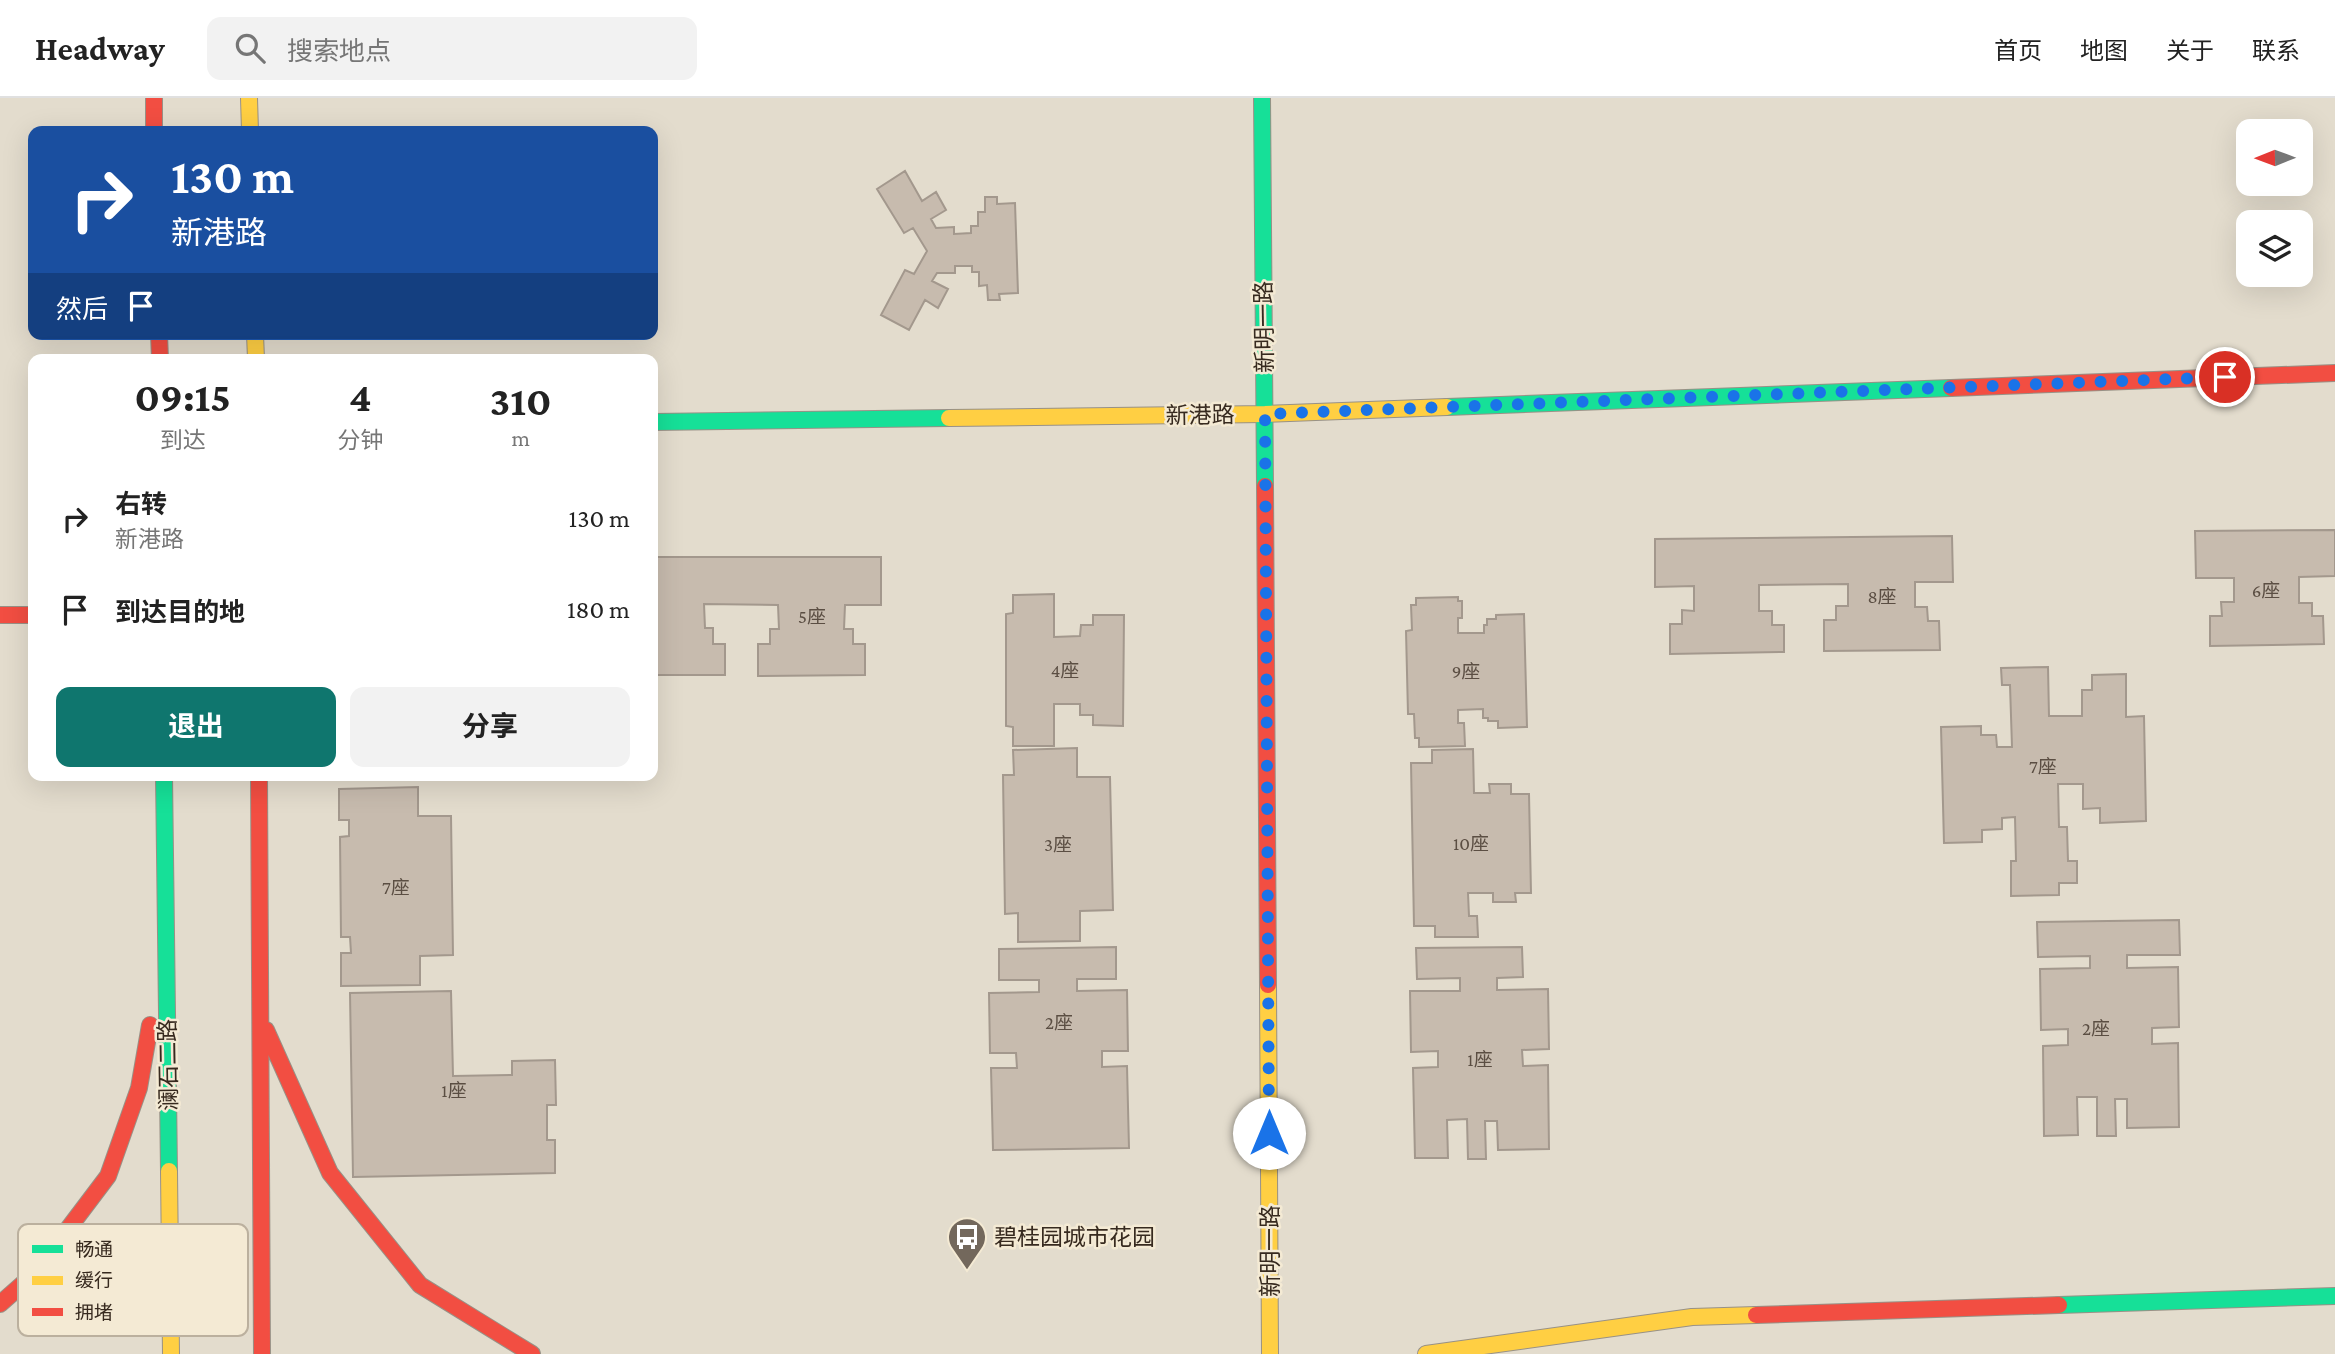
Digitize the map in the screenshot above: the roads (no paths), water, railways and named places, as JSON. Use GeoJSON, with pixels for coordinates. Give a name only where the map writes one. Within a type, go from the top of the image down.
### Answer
{"type":"FeatureCollection","features":[{"type":"Feature","properties":{"kind":"main road"},"geometry":{"type":"LineString","coordinates":[[154,98],[154,126]]}},
{"type":"Feature","properties":{"kind":"main road"},"geometry":{"type":"LineString","coordinates":[[249,98],[250,126]]}},
{"type":"Feature","properties":{"kind":"main road","name":"新明一路"},"geometry":{"type":"LineString","coordinates":[[1262,98],[1270,1354]]}},
{"type":"Feature","properties":{"kind":"main road","name":"新港路"},"geometry":{"type":"LineString","coordinates":[[658,422],[1265,414],[2335,373]]}},
{"type":"Feature","properties":{"kind":"main road"},"geometry":{"type":"LineString","coordinates":[[0,615],[28,615]]}},
{"type":"Feature","properties":{"kind":"main road","name":"澜石二路"},"geometry":{"type":"LineString","coordinates":[[164,781],[169,1224]]}},
{"type":"Feature","properties":{"kind":"main road"},"geometry":{"type":"LineString","coordinates":[[259,781],[262,1354]]}},
{"type":"Feature","properties":{"kind":"main road"},"geometry":{"type":"LineString","coordinates":[[72,1224],[108,1176],[139,1088],[166,927]]}},
{"type":"Feature","properties":{"kind":"main road"},"geometry":{"type":"LineString","coordinates":[[260,1018],[330,1173],[420,1285],[532,1354]]}},
{"type":"Feature","properties":{"kind":"main road"},"geometry":{"type":"LineString","coordinates":[[0,1304],[18,1288]]}},
{"type":"Feature","properties":{"kind":"main road"},"geometry":{"type":"LineString","coordinates":[[1426,1354],[1692,1317],[2335,1296]]}},
{"type":"Feature","properties":{"kind":"main road","name":"澜石二路"},"geometry":{"type":"LineString","coordinates":[[171,1336],[171,1354]]}},
{"type":"Feature","properties":{"kind":"place","name":"碧桂园城市花园"},"geometry":{"type":"Point","coordinates":[967,1271]}}]}
